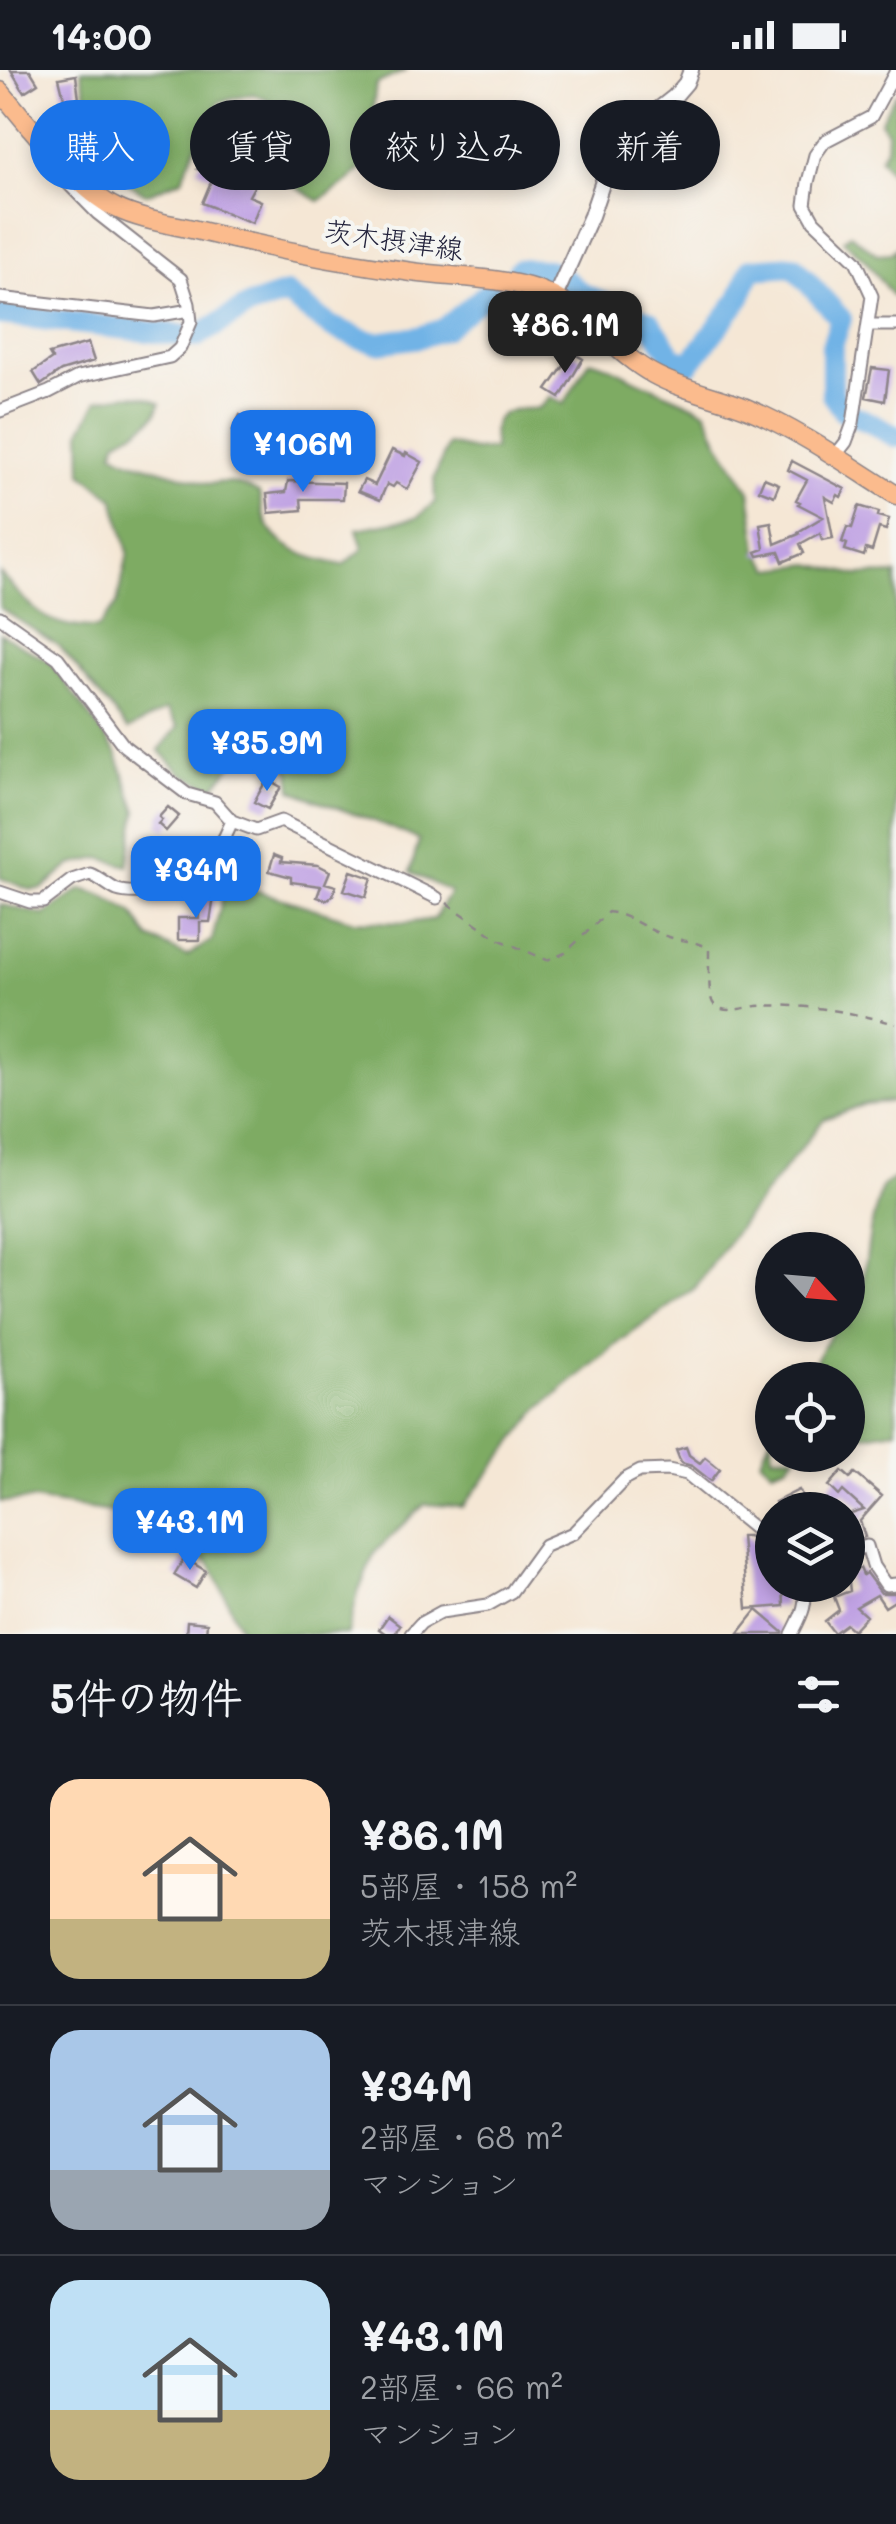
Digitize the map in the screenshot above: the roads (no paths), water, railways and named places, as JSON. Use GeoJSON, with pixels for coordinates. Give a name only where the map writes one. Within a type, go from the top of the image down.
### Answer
{"type":"FeatureCollection","features":[{"type":"Feature","properties":{"kind":"main road","name":"茨木摂津線"},"geometry":{"type":"LineString","coordinates":[[0,91],[30,127]]}},
{"type":"Feature","properties":{"kind":"main road","name":"茨木摂津線"},"geometry":{"type":"LineString","coordinates":[[89,190],[130,214],[245,242],[344,262],[496,280],[557,293],[639,365],[776,422],[896,495]]}},
{"type":"Feature","properties":{"kind":"street"},"geometry":{"type":"LineString","coordinates":[[557,293],[605,174],[618,152],[641,123],[674,97],[690,70]]}},
{"type":"Feature","properties":{"kind":"street"},"geometry":{"type":"LineString","coordinates":[[835,456],[846,442],[854,416],[872,296],[856,261],[814,221],[805,205],[806,193],[815,155],[826,141],[871,117],[896,71]]}},
{"type":"Feature","properties":{"kind":"street"},"geometry":{"type":"LineString","coordinates":[[0,411],[78,377],[170,357],[180,348],[190,316],[182,279],[75,190]]}},
{"type":"Feature","properties":{"kind":"street"},"geometry":{"type":"LineString","coordinates":[[0,298],[154,316],[190,316]]}},
{"type":"Feature","properties":{"kind":"street"},"geometry":{"type":"LineString","coordinates":[[869,324],[896,325]]}},
{"type":"Feature","properties":{"kind":"street"},"geometry":{"type":"LineString","coordinates":[[0,617],[58,658],[124,746],[188,794],[215,802],[232,821],[256,830],[281,821],[438,898]]}},
{"type":"Feature","properties":{"kind":"street"},"geometry":{"type":"LineString","coordinates":[[0,892],[30,902],[44,902],[72,880],[90,874],[116,890],[170,889],[192,880],[210,862],[232,821]]}},
{"type":"Feature","properties":{"kind":"street"},"geometry":{"type":"LineString","coordinates":[[411,1634],[441,1612],[488,1605],[510,1592],[546,1545],[574,1533],[625,1479],[640,1471],[687,1474],[755,1529]]}},
{"type":"Feature","properties":{"kind":"street"},"geometry":{"type":"LineString","coordinates":[[865,1547],[868,1546],[873,1566],[886,1585],[896,1584]]}},
{"type":"Feature","properties":{"kind":"street"},"geometry":{"type":"LineString","coordinates":[[792,1634],[805,1602]]}},
{"type":"Feature","properties":{"kind":"waterway"},"geometry":{"type":"LineString","coordinates":[[519,269],[548,270],[583,294],[650,322],[673,357],[690,363],[740,298],[751,269],[793,266],[841,319],[832,346],[832,394],[843,411],[896,437]]}},
{"type":"Feature","properties":{"kind":"waterway"},"geometry":{"type":"LineString","coordinates":[[0,314],[196,337],[247,307],[286,294],[330,326],[377,343],[444,329],[490,291]]}}]}
